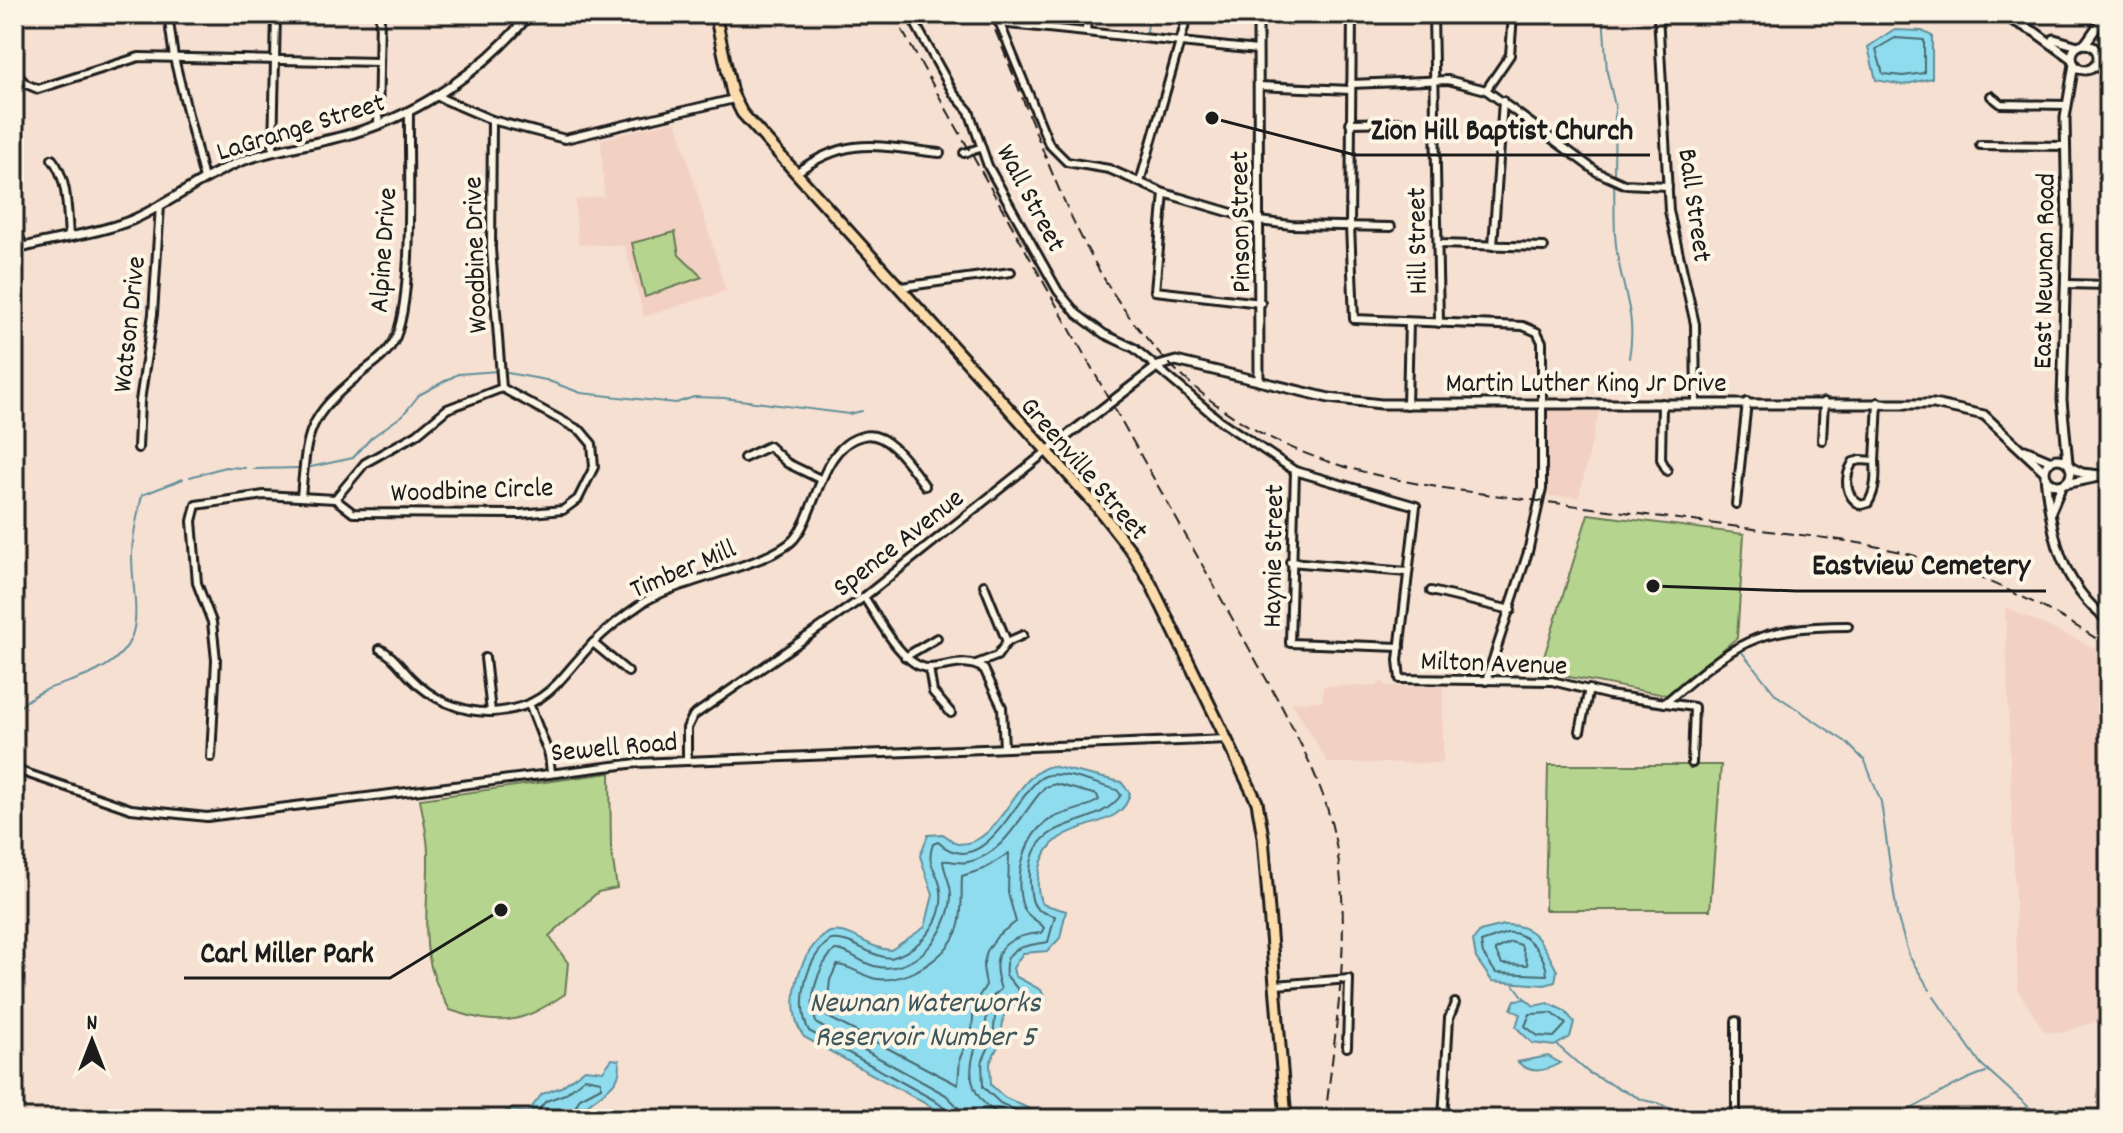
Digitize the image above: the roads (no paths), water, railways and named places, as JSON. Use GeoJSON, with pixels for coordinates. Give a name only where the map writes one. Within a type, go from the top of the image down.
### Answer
{"type":"FeatureCollection","features":[{"type":"Feature","properties":{"kind":"main road","name":"Greenville Street"},"geometry":{"type":"LineString","coordinates":[[715,14],[734,99],[1132,552],[1228,739],[1253,793],[1261,819],[1286,1119]]}},
{"type":"Feature","properties":{"kind":"street"},"geometry":{"type":"LineString","coordinates":[[168,14],[174,58],[204,179]]}},
{"type":"Feature","properties":{"kind":"street"},"geometry":{"type":"LineString","coordinates":[[273,151],[276,14]]}},
{"type":"Feature","properties":{"kind":"street"},"geometry":{"type":"LineString","coordinates":[[378,125],[380,14]]}},
{"type":"Feature","properties":{"kind":"street"},"geometry":{"type":"LineString","coordinates":[[530,14],[553,14]]}},
{"type":"Feature","properties":{"kind":"street","name":"LaGrange Street"},"geometry":{"type":"LineString","coordinates":[[14,250],[120,224],[204,179],[273,151],[378,125],[409,113],[436,96],[510,38],[530,14]]}},
{"type":"Feature","properties":{"kind":"street","name":"Wall Street"},"geometry":{"type":"LineString","coordinates":[[910,14],[954,94],[969,111],[980,148],[1054,284],[1070,307],[1089,325],[1158,366],[1219,420],[1295,471],[1372,495],[1412,503],[1419,510],[1407,572]]}},
{"type":"Feature","properties":{"kind":"street"},"geometry":{"type":"LineString","coordinates":[[996,14],[1054,151],[1067,162],[1109,169],[1164,193],[1259,221],[1391,227]]}},
{"type":"Feature","properties":{"kind":"street"},"geometry":{"type":"LineString","coordinates":[[1086,30],[1088,14]]}},
{"type":"Feature","properties":{"kind":"street"},"geometry":{"type":"LineString","coordinates":[[1140,182],[1188,14]]}},
{"type":"Feature","properties":{"kind":"street","name":"Pinson Street"},"geometry":{"type":"LineString","coordinates":[[1258,14],[1259,381]]}},
{"type":"Feature","properties":{"kind":"street"},"geometry":{"type":"LineString","coordinates":[[1352,14],[1350,226],[1354,319],[1523,326],[1537,332],[1542,342],[1542,489],[1511,610],[1486,681]]}},
{"type":"Feature","properties":{"kind":"street","name":"Hill Street"},"geometry":{"type":"LineString","coordinates":[[1433,14],[1439,323]]}},
{"type":"Feature","properties":{"kind":"street"},"geometry":{"type":"LineString","coordinates":[[1486,90],[1510,55],[1513,14]]}},
{"type":"Feature","properties":{"kind":"street","name":"Ball Street"},"geometry":{"type":"LineString","coordinates":[[1658,14],[1668,186],[1674,237],[1695,324],[1696,402]]}},
{"type":"Feature","properties":{"kind":"street"},"geometry":{"type":"LineString","coordinates":[[2000,14],[2066,45],[2081,45],[2096,51],[2109,64]]}},
{"type":"Feature","properties":{"kind":"street"},"geometry":{"type":"LineString","coordinates":[[2098,30],[2106,14]]}},
{"type":"Feature","properties":{"kind":"street"},"geometry":{"type":"LineString","coordinates":[[999,23],[1257,50]]}},
{"type":"Feature","properties":{"kind":"street","name":"East Newnan Road"},"geometry":{"type":"LineString","coordinates":[[2069,465],[2063,437],[2067,105],[2073,62],[2081,45],[2098,30]]}},
{"type":"Feature","properties":{"kind":"street","name":"East Newnan Road"},"geometry":{"type":"LineString","coordinates":[[2067,105],[2079,74],[2089,69],[2096,51],[2098,30]]}},
{"type":"Feature","properties":{"kind":"street"},"geometry":{"type":"LineString","coordinates":[[2035,32],[2073,62],[2089,69],[2109,64]]}},
{"type":"Feature","properties":{"kind":"street"},"geometry":{"type":"LineString","coordinates":[[14,71],[26,84],[38,89],[53,87],[116,62],[174,58],[379,62]]}},
{"type":"Feature","properties":{"kind":"street"},"geometry":{"type":"LineString","coordinates":[[1258,86],[1351,87],[1459,82],[1486,90],[1581,161],[1624,184],[1668,186]]}},
{"type":"Feature","properties":{"kind":"street"},"geometry":{"type":"LineString","coordinates":[[436,96],[492,120],[565,139],[734,99]]}},
{"type":"Feature","properties":{"kind":"street"},"geometry":{"type":"LineString","coordinates":[[1991,96],[2001,104],[2067,105]]}},
{"type":"Feature","properties":{"kind":"street"},"geometry":{"type":"LineString","coordinates":[[1493,246],[1503,101]]}},
{"type":"Feature","properties":{"kind":"street","name":"Alpine Drive"},"geometry":{"type":"LineString","coordinates":[[301,497],[305,450],[324,404],[383,357],[395,341],[405,295],[409,113]]}},
{"type":"Feature","properties":{"kind":"street","name":"Woodbine Drive"},"geometry":{"type":"LineString","coordinates":[[492,120],[491,249],[502,388]]}},
{"type":"Feature","properties":{"kind":"street"},"geometry":{"type":"LineString","coordinates":[[1350,123],[1401,122]]}},
{"type":"Feature","properties":{"kind":"street"},"geometry":{"type":"LineString","coordinates":[[1980,145],[2065,146]]}},
{"type":"Feature","properties":{"kind":"street"},"geometry":{"type":"LineString","coordinates":[[796,173],[839,147],[864,146],[940,153]]}},
{"type":"Feature","properties":{"kind":"street"},"geometry":{"type":"LineString","coordinates":[[964,153],[980,148]]}},
{"type":"Feature","properties":{"kind":"street"},"geometry":{"type":"LineString","coordinates":[[52,159],[59,167],[64,188],[69,236]]}},
{"type":"Feature","properties":{"kind":"street"},"geometry":{"type":"LineString","coordinates":[[1164,193],[1155,291],[1261,303]]}},
{"type":"Feature","properties":{"kind":"street","name":"Watson Drive"},"geometry":{"type":"LineString","coordinates":[[138,448],[140,401],[151,336],[160,205]]}},
{"type":"Feature","properties":{"kind":"street"},"geometry":{"type":"LineString","coordinates":[[14,231],[25,247]]}},
{"type":"Feature","properties":{"kind":"street"},"geometry":{"type":"LineString","coordinates":[[1438,244],[1544,247]]}},
{"type":"Feature","properties":{"kind":"street"},"geometry":{"type":"LineString","coordinates":[[901,287],[1011,272]]}},
{"type":"Feature","properties":{"kind":"street"},"geometry":{"type":"LineString","coordinates":[[2066,284],[2109,285]]}},
{"type":"Feature","properties":{"kind":"street"},"geometry":{"type":"LineString","coordinates":[[1407,405],[1409,322]]}},
{"type":"Feature","properties":{"kind":"street"},"geometry":{"type":"LineString","coordinates":[[1537,332],[1545,325]]}},
{"type":"Feature","properties":{"kind":"street","name":"Martin Luther King Jr Drive"},"geometry":{"type":"LineString","coordinates":[[1158,366],[1168,361],[1186,362],[1355,402],[1407,405],[1696,402],[1934,404],[1984,415],[2045,474]]}},
{"type":"Feature","properties":{"kind":"street","name":"Spence Avenue"},"geometry":{"type":"LineString","coordinates":[[687,761],[687,728],[693,716],[864,597],[1158,366]]}},
{"type":"Feature","properties":{"kind":"street","name":"Woodbine Circle"},"geometry":{"type":"LineString","coordinates":[[502,388],[581,431],[592,444],[594,467],[588,486],[563,510],[520,514],[355,513],[335,499],[365,463],[417,434],[447,409],[502,388]]}},
{"type":"Feature","properties":{"kind":"street"},"geometry":{"type":"LineString","coordinates":[[1736,504],[1747,402]]}},
{"type":"Feature","properties":{"kind":"street"},"geometry":{"type":"LineString","coordinates":[[1822,440],[1824,402]]}},
{"type":"Feature","properties":{"kind":"street"},"geometry":{"type":"LineString","coordinates":[[1875,461],[1853,462],[1848,469],[1849,495],[1861,505],[1868,503],[1873,495],[1875,461],[1878,402]]}},
{"type":"Feature","properties":{"kind":"street"},"geometry":{"type":"LineString","coordinates":[[1662,403],[1661,459],[1667,471]]}},
{"type":"Feature","properties":{"kind":"street","name":"Timber Mill"},"geometry":{"type":"LineString","coordinates":[[380,649],[435,697],[471,711],[491,712],[530,706],[554,690],[593,643],[659,595],[782,548],[794,538],[822,480],[849,442],[874,434],[886,441],[925,486]]}},
{"type":"Feature","properties":{"kind":"street","name":"East Newnan Road"},"geometry":{"type":"LineString","coordinates":[[2053,460],[2063,437]]}},
{"type":"Feature","properties":{"kind":"street","name":"Martin Luther King Jr Drive"},"geometry":{"type":"LineString","coordinates":[[2010,439],[2032,454],[2053,460]]}},
{"type":"Feature","properties":{"kind":"street"},"geometry":{"type":"LineString","coordinates":[[744,458],[769,446],[787,463],[822,480]]}},
{"type":"Feature","properties":{"kind":"street"},"geometry":{"type":"LineString","coordinates":[[2105,476],[2053,460],[2045,474],[2054,539],[2066,572],[2082,595],[2109,621]]}},
{"type":"Feature","properties":{"kind":"street"},"geometry":{"type":"LineString","coordinates":[[2051,514],[2071,475],[2069,465]]}},
{"type":"Feature","properties":{"kind":"street","name":"Haynie Street"},"geometry":{"type":"LineString","coordinates":[[1295,471],[1290,643],[1400,647]]}},
{"type":"Feature","properties":{"kind":"street"},"geometry":{"type":"LineString","coordinates":[[2045,474],[2054,485],[2105,476]]}},
{"type":"Feature","properties":{"kind":"street"},"geometry":{"type":"LineString","coordinates":[[211,757],[216,660],[212,622],[197,583],[193,511],[198,504],[215,499],[264,495],[335,499]]}},
{"type":"Feature","properties":{"kind":"street"},"geometry":{"type":"LineString","coordinates":[[1290,562],[1407,572],[1400,647]]}},
{"type":"Feature","properties":{"kind":"street"},"geometry":{"type":"LineString","coordinates":[[984,585],[1007,642]]}},
{"type":"Feature","properties":{"kind":"street"},"geometry":{"type":"LineString","coordinates":[[1431,591],[1511,610]]}},
{"type":"Feature","properties":{"kind":"street"},"geometry":{"type":"LineString","coordinates":[[864,597],[905,657],[915,665],[929,668],[958,662],[976,664],[984,669],[1002,707],[1004,748]]}},
{"type":"Feature","properties":{"kind":"street"},"geometry":{"type":"LineString","coordinates":[[1665,703],[1741,643],[1801,628],[1848,626]]}},
{"type":"Feature","properties":{"kind":"street"},"geometry":{"type":"LineString","coordinates":[[976,664],[997,656],[1007,642],[1023,635]]}},
{"type":"Feature","properties":{"kind":"street"},"geometry":{"type":"LineString","coordinates":[[905,657],[937,638]]}},
{"type":"Feature","properties":{"kind":"street"},"geometry":{"type":"LineString","coordinates":[[593,643],[628,672]]}},
{"type":"Feature","properties":{"kind":"street","name":"Milton Avenue"},"geometry":{"type":"LineString","coordinates":[[1400,647],[1397,672],[1400,679],[1552,681],[1694,707],[1692,763]]}},
{"type":"Feature","properties":{"kind":"street"},"geometry":{"type":"LineString","coordinates":[[485,658],[491,712]]}},
{"type":"Feature","properties":{"kind":"street"},"geometry":{"type":"LineString","coordinates":[[929,668],[933,692],[951,713]]}},
{"type":"Feature","properties":{"kind":"street"},"geometry":{"type":"LineString","coordinates":[[1580,731],[1589,689]]}},
{"type":"Feature","properties":{"kind":"street"},"geometry":{"type":"LineString","coordinates":[[530,706],[551,772]]}},
{"type":"Feature","properties":{"kind":"street","name":"Sewell Road"},"geometry":{"type":"LineString","coordinates":[[14,769],[131,809],[193,817],[551,772],[687,761],[1228,739]]}},
{"type":"Feature","properties":{"kind":"street"},"geometry":{"type":"LineString","coordinates":[[1276,985],[1349,979],[1347,1047]]}},
{"type":"Feature","properties":{"kind":"street"},"geometry":{"type":"LineString","coordinates":[[1443,1119],[1449,1018],[1455,1003]]}},
{"type":"Feature","properties":{"kind":"street"},"geometry":{"type":"LineString","coordinates":[[1736,1021],[1736,1119]]}},
{"type":"Feature","properties":{"kind":"water"},"geometry":{"type":"Polygon","coordinates":[[[1893,30],[1922,31],[1932,36],[1932,78],[1903,85],[1876,80],[1868,47],[1893,30]]]}},
{"type":"Feature","properties":{"kind":"water","name":"Newnan Waterworks Reservoir Number 5"},"geometry":{"type":"Polygon","coordinates":[[[1051,766],[1121,782],[1130,793],[1124,806],[1114,815],[1072,831],[1058,839],[1047,851],[1040,868],[1038,891],[1042,904],[1066,911],[1060,938],[1048,951],[1023,953],[1013,968],[1015,976],[1041,990],[1046,1000],[1041,1005],[1015,1005],[1005,1009],[1000,1042],[990,1063],[991,1085],[1004,1097],[1051,1119],[945,1119],[930,1106],[804,1037],[795,1011],[797,980],[809,951],[830,932],[846,933],[891,950],[925,927],[933,895],[920,856],[928,835],[943,834],[957,844],[972,842],[996,823],[1037,772],[1051,766]]]}},
{"type":"Feature","properties":{"kind":"water"},"geometry":{"type":"Polygon","coordinates":[[[1504,925],[1524,928],[1538,938],[1557,971],[1555,982],[1545,985],[1492,981],[1476,958],[1473,940],[1480,931],[1504,925]]]}},
{"type":"Feature","properties":{"kind":"water"},"geometry":{"type":"Polygon","coordinates":[[[1526,999],[1534,1006],[1548,1003],[1565,1011],[1574,1022],[1570,1037],[1554,1046],[1532,1043],[1516,1027],[1520,1014],[1511,1009],[1515,1000],[1526,999]]]}},
{"type":"Feature","properties":{"kind":"water"},"geometry":{"type":"Polygon","coordinates":[[[1548,1056],[1560,1063],[1538,1070],[1528,1069],[1518,1062],[1548,1056]]]}},
{"type":"Feature","properties":{"kind":"water"},"geometry":{"type":"Polygon","coordinates":[[[612,1059],[619,1060],[617,1079],[581,1111],[577,1119],[494,1119],[508,1110],[528,1112],[542,1094],[561,1087],[585,1069],[603,1071],[612,1059]]]}},
{"type":"Feature","properties":{"kind":"waterway"},"geometry":{"type":"LineString","coordinates":[[1147,32],[1149,14]]}},
{"type":"Feature","properties":{"kind":"waterway"},"geometry":{"type":"LineString","coordinates":[[1603,14],[1607,72],[1615,106],[1614,175]]}},
{"type":"Feature","properties":{"kind":"waterway"},"geometry":{"type":"LineString","coordinates":[[1614,182],[1616,244],[1631,321],[1629,358]]}},
{"type":"Feature","properties":{"kind":"waterway"},"geometry":{"type":"LineString","coordinates":[[306,468],[353,458],[371,438],[403,415],[419,395],[458,374],[498,371]]}},
{"type":"Feature","properties":{"kind":"waterway"},"geometry":{"type":"LineString","coordinates":[[502,372],[546,380],[581,393],[676,403],[694,397],[724,398],[849,414],[862,411]]}},
{"type":"Feature","properties":{"kind":"waterway"},"geometry":{"type":"LineString","coordinates":[[190,477],[225,467],[245,468]]}},
{"type":"Feature","properties":{"kind":"waterway"},"geometry":{"type":"LineString","coordinates":[[253,469],[300,468]]}},
{"type":"Feature","properties":{"kind":"waterway"},"geometry":{"type":"LineString","coordinates":[[14,713],[33,696],[95,672],[125,649],[135,622],[132,547],[142,495],[183,479]]}},
{"type":"Feature","properties":{"kind":"waterway"},"geometry":{"type":"LineString","coordinates":[[1741,651],[1776,695],[1846,742],[1865,761],[1881,802],[1897,915],[1909,956],[1930,990]]}},
{"type":"Feature","properties":{"kind":"waterway"},"geometry":{"type":"LineString","coordinates":[[1513,983],[1525,999]]}},
{"type":"Feature","properties":{"kind":"waterway"},"geometry":{"type":"LineString","coordinates":[[1934,997],[1981,1064],[2042,1119]]}},
{"type":"Feature","properties":{"kind":"waterway"},"geometry":{"type":"LineString","coordinates":[[1557,1045],[1589,1073],[1643,1100],[1658,1103],[1685,1116],[1707,1119]]}},
{"type":"Feature","properties":{"kind":"waterway"},"geometry":{"type":"LineString","coordinates":[[1890,1119],[1986,1072]]}},
{"type":"Feature","properties":{"kind":"railway"},"geometry":{"type":"LineString","coordinates":[[893,14],[1282,707],[1317,779],[1328,810],[1339,862],[1343,935],[1325,1119]]}},
{"type":"Feature","properties":{"kind":"railway"},"geometry":{"type":"LineString","coordinates":[[988,14],[1052,174],[1110,289],[1135,324],[1176,370],[1218,406],[1263,434],[1310,455],[1359,471],[1411,482],[1879,547],[1940,564],[1999,586],[2055,614],[2109,647]]}},
{"type":"Feature","properties":{"kind":"place","name":"Zion Hill Baptist Church"},"geometry":{"type":"Point","coordinates":[1212,118]}},
{"type":"Feature","properties":{"kind":"place","name":"Eastview Cemetery"},"geometry":{"type":"Point","coordinates":[1653,586]}},
{"type":"Feature","properties":{"kind":"place","name":"Carl Miller Park"},"geometry":{"type":"Point","coordinates":[501,910]}}]}
